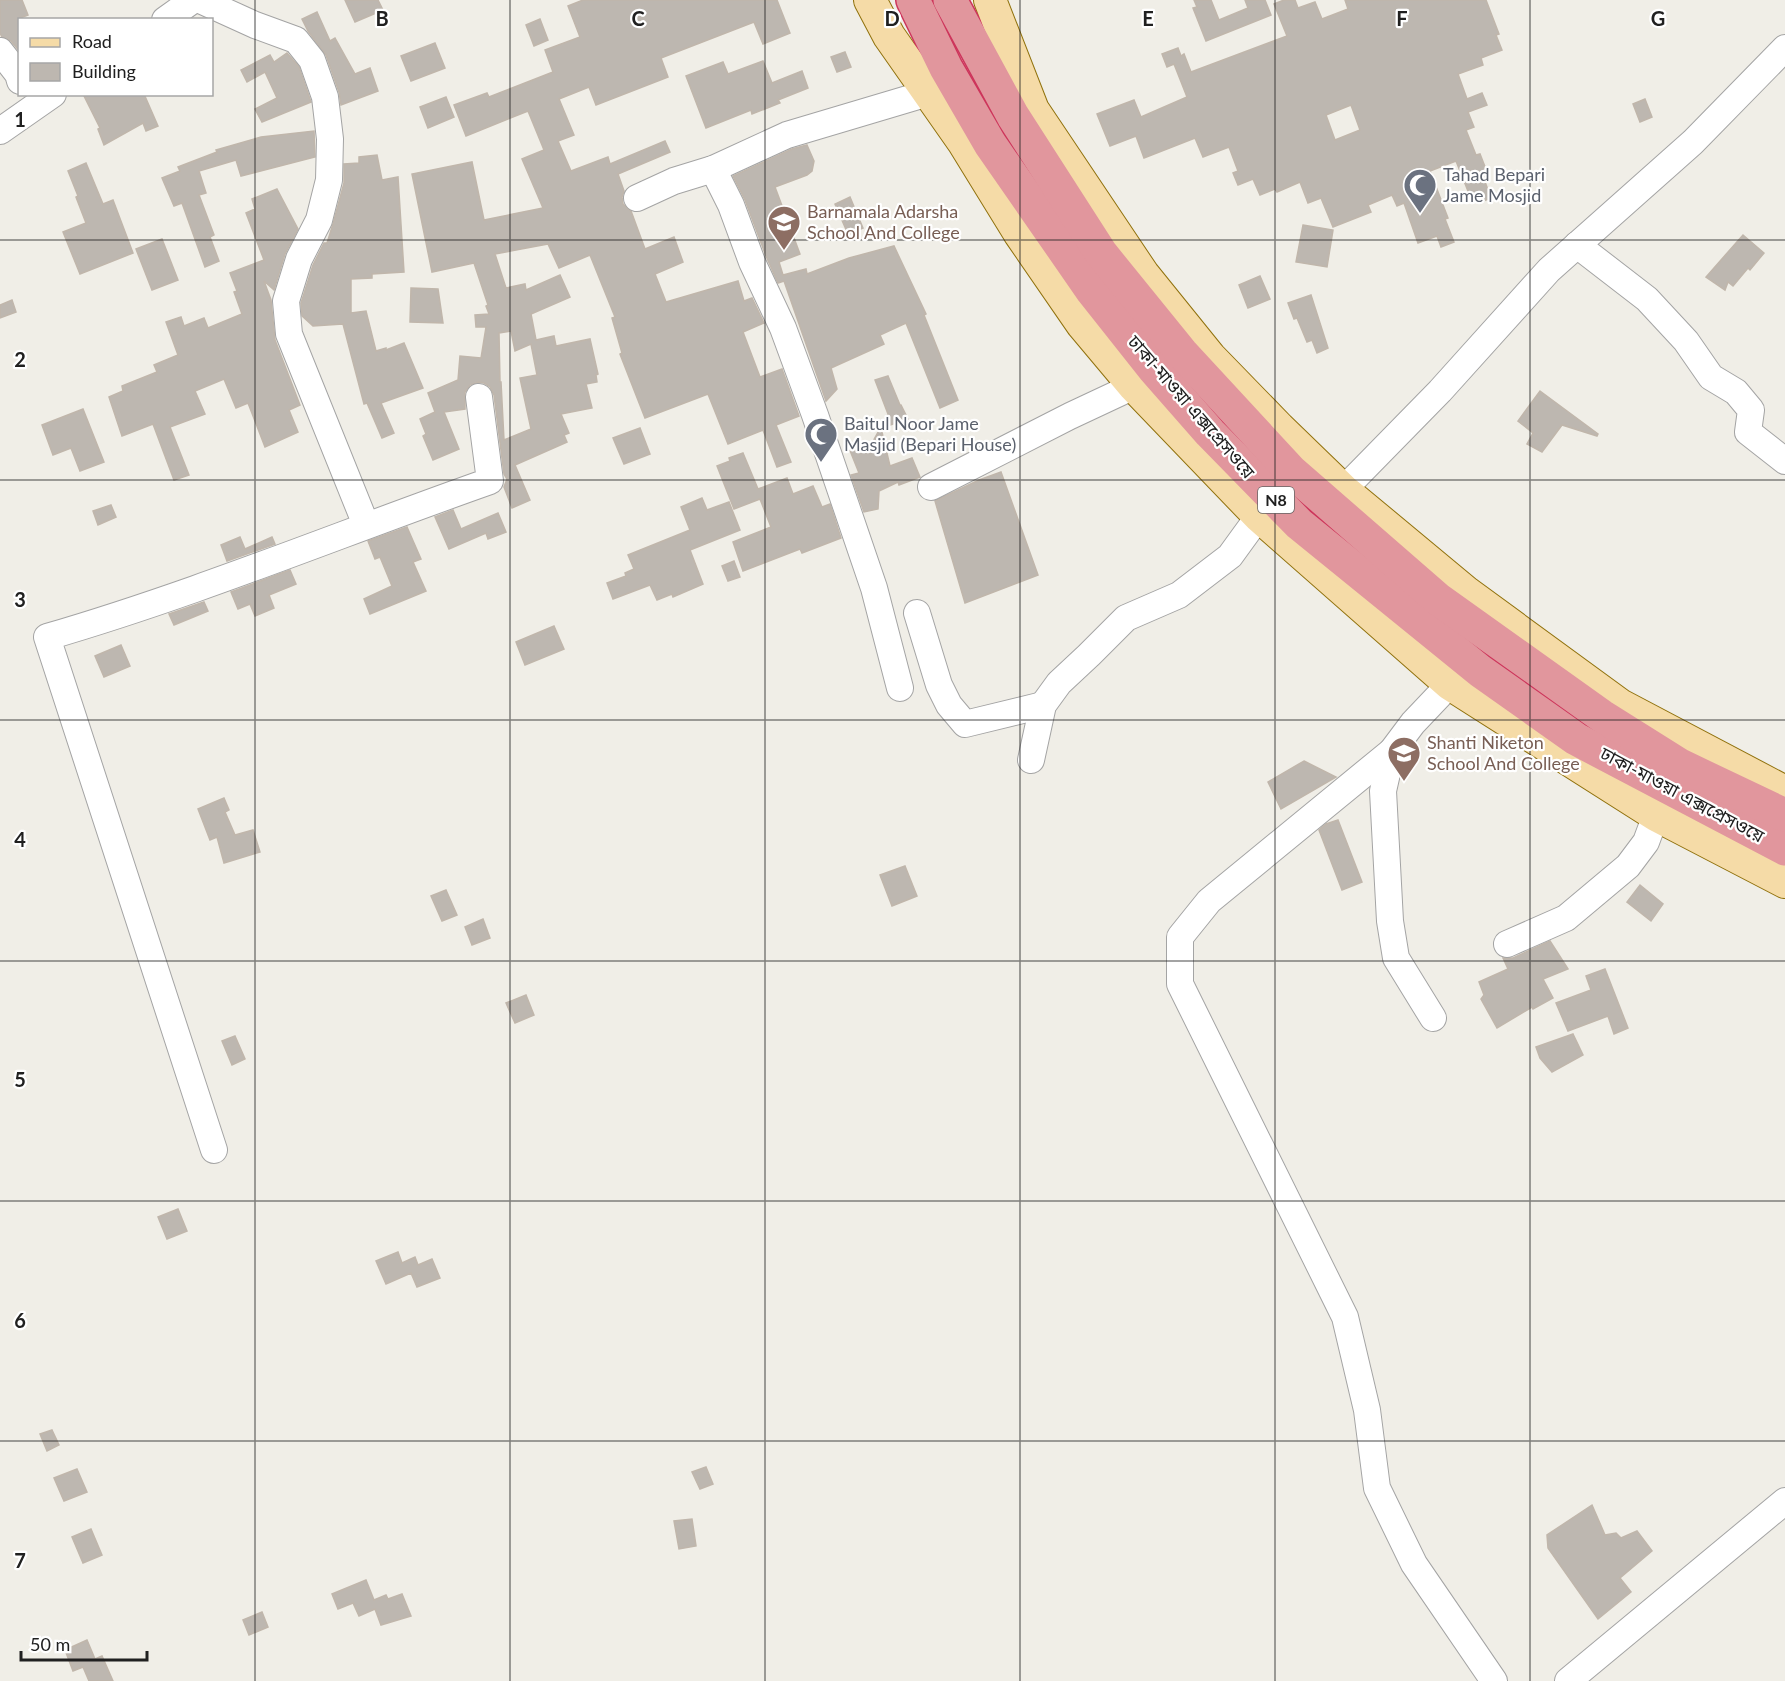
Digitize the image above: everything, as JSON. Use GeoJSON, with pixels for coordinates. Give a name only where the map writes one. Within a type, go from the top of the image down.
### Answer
{"type":"FeatureCollection","features":[{"type":"Feature","properties":{"kind":"highway","name":"ঢাকা-মাওয়া এক্সপ্রেসওয়ে"},"geometry":{"type":"LineString","coordinates":[[912,0],[946,68],[990,144],[1092,291],[1153,368],[1210,433],[1299,524],[1470,664],[1576,739],[1785,849]]}},
{"type":"Feature","properties":{"kind":"highway","name":"ঢাকা-মাওয়া এক্সপ্রেসওয়ে"},"geometry":{"type":"LineString","coordinates":[[950,0],[1013,116],[1101,253],[1182,353],[1291,471],[1438,599],[1593,709],[1680,765],[1785,815]]}},
{"type":"Feature","properties":{"kind":"main road"},"geometry":{"type":"LineString","coordinates":[[870,0],[889,36],[964,143],[1020,234],[1082,324],[1134,386],[1259,516],[1450,684],[1656,815],[1785,882]]}},
{"type":"Feature","properties":{"kind":"main road"},"geometry":{"type":"LineString","coordinates":[[990,0],[1033,110],[1143,274],[1210,357],[1343,490],[1467,593],[1620,705],[1785,792]]}},
{"type":"Feature","properties":{"kind":"street"},"geometry":{"type":"LineString","coordinates":[[168,18],[193,0]]}},
{"type":"Feature","properties":{"kind":"street"},"geometry":{"type":"LineString","coordinates":[[200,0],[255,25],[296,40],[312,60],[325,97],[330,139],[329,180],[319,220],[298,259],[286,301],[290,333],[366,525]]}},
{"type":"Feature","properties":{"kind":"street"},"geometry":{"type":"LineString","coordinates":[[1343,490],[1440,391],[1549,270],[1693,142],[1785,48]]}},
{"type":"Feature","properties":{"kind":"street"},"geometry":{"type":"LineString","coordinates":[[0,51],[18,74]]}},
{"type":"Feature","properties":{"kind":"street"},"geometry":{"type":"LineString","coordinates":[[637,198],[674,181],[713,169],[787,135],[928,93]]}},
{"type":"Feature","properties":{"kind":"street"},"geometry":{"type":"LineString","coordinates":[[0,131],[25,104],[47,96]]}},
{"type":"Feature","properties":{"kind":"street"},"geometry":{"type":"LineString","coordinates":[[713,169],[731,205],[752,262],[783,328],[815,415],[874,588],[900,688]]}},
{"type":"Feature","properties":{"kind":"street"},"geometry":{"type":"LineString","coordinates":[[1577,245],[1647,299],[1686,341],[1711,377],[1736,392],[1751,410],[1748,432],[1785,461]]}},
{"type":"Feature","properties":{"kind":"street"},"geometry":{"type":"LineString","coordinates":[[931,487],[1134,386]]}},
{"type":"Feature","properties":{"kind":"street"},"geometry":{"type":"LineString","coordinates":[[214,1150],[47,638],[108,620],[490,481],[479,397]]}},
{"type":"Feature","properties":{"kind":"street"},"geometry":{"type":"LineString","coordinates":[[1031,760],[1043,705],[1059,683],[1126,618],[1179,596],[1230,556],[1259,516]]}},
{"type":"Feature","properties":{"kind":"street"},"geometry":{"type":"LineString","coordinates":[[917,613],[939,685],[949,705],[965,724],[1043,705]]}},
{"type":"Feature","properties":{"kind":"street"},"geometry":{"type":"LineString","coordinates":[[1450,684],[1413,723],[1392,751],[1209,900],[1180,937],[1180,984],[1345,1317],[1366,1410],[1377,1488],[1414,1564],[1494,1681]]}},
{"type":"Feature","properties":{"kind":"street"},"geometry":{"type":"LineString","coordinates":[[1392,751],[1383,791],[1390,921],[1396,958],[1433,1018]]}},
{"type":"Feature","properties":{"kind":"street"},"geometry":{"type":"LineString","coordinates":[[1507,944],[1566,918],[1628,866],[1646,842],[1656,815]]}},
{"type":"Feature","properties":{"kind":"street"},"geometry":{"type":"LineString","coordinates":[[1568,1681],[1785,1501]]}},
{"type":"Feature","properties":{"kind":"building"},"geometry":{"type":"Polygon","coordinates":[[[0,0],[22,0],[28,15],[18,18],[18,50],[0,33],[0,0]]]}},
{"type":"Feature","properties":{"kind":"building"},"geometry":{"type":"Polygon","coordinates":[[[345,0],[378,0],[383,10],[355,22],[345,0]]]}},
{"type":"Feature","properties":{"kind":"building"},"geometry":{"type":"Polygon","coordinates":[[[583,0],[777,0],[790,33],[763,44],[754,22],[661,58],[668,77],[596,105],[589,87],[559,99],[574,135],[558,141],[571,171],[608,157],[610,164],[665,141],[670,152],[618,174],[624,191],[623,204],[631,211],[645,249],[674,237],[683,262],[655,274],[666,302],[738,281],[744,301],[752,298],[764,323],[743,332],[760,377],[782,369],[799,416],[776,425],[791,462],[777,467],[763,430],[728,444],[708,394],[645,418],[620,354],[622,353],[612,318],[615,317],[590,255],[559,268],[548,244],[495,254],[506,288],[525,284],[526,290],[560,275],[570,297],[531,314],[536,340],[554,336],[556,346],[590,339],[598,374],[596,375],[597,382],[586,384],[592,408],[561,414],[569,433],[564,435],[567,442],[515,465],[530,500],[512,508],[504,487],[507,479],[504,474],[494,395],[490,387],[484,383],[478,382],[470,385],[465,392],[465,409],[444,412],[459,449],[433,460],[423,436],[426,434],[420,419],[435,412],[428,393],[458,380],[460,356],[481,358],[486,327],[476,327],[475,315],[489,314],[474,263],[432,272],[412,174],[472,162],[484,220],[543,208],[522,159],[544,150],[528,111],[466,136],[454,105],[487,93],[489,97],[553,72],[545,50],[580,37],[568,6],[583,0]],[[511,331],[499,333],[504,440],[531,429],[520,378],[537,375],[531,344],[515,351],[511,331]]]}},
{"type":"Feature","properties":{"kind":"building"},"geometry":{"type":"Polygon","coordinates":[[[1194,0],[1211,0],[1219,20],[1248,8],[1245,0],[1265,0],[1271,15],[1206,41],[1193,8],[1197,7],[1194,0]]]}},
{"type":"Feature","properties":{"kind":"building"},"geometry":{"type":"Polygon","coordinates":[[[1284,0],[1295,0],[1298,8],[1315,2],[1322,19],[1348,9],[1345,0],[1486,0],[1499,34],[1496,35],[1502,50],[1481,58],[1483,65],[1458,74],[1467,99],[1482,93],[1487,105],[1468,112],[1474,127],[1466,130],[1476,155],[1480,154],[1489,177],[1484,179],[1491,198],[1478,203],[1474,195],[1470,196],[1456,161],[1430,171],[1448,218],[1445,219],[1454,242],[1441,247],[1437,236],[1418,243],[1404,203],[1397,206],[1392,195],[1368,205],[1371,212],[1333,227],[1321,198],[1308,203],[1300,182],[1277,192],[1275,189],[1260,195],[1253,179],[1238,185],[1233,173],[1238,171],[1229,147],[1203,157],[1195,138],[1144,158],[1136,136],[1110,146],[1097,114],[1134,100],[1141,117],[1187,97],[1174,64],[1167,67],[1162,54],[1178,48],[1181,56],[1184,54],[1191,72],[1287,36],[1274,4],[1284,0]],[[1351,105],[1326,115],[1335,140],[1360,130],[1351,105]]]}},
{"type":"Feature","properties":{"kind":"building"},"geometry":{"type":"Polygon","coordinates":[[[317,12],[330,41],[335,38],[355,74],[370,68],[378,91],[341,105],[339,92],[326,55],[302,19],[317,12]]]}},
{"type":"Feature","properties":{"kind":"building"},"geometry":{"type":"Polygon","coordinates":[[[540,19],[548,40],[534,46],[526,25],[540,19]]]}},
{"type":"Feature","properties":{"kind":"building"},"geometry":{"type":"Polygon","coordinates":[[[435,43],[445,68],[411,81],[401,56],[435,43]]]}},
{"type":"Feature","properties":{"kind":"building"},"geometry":{"type":"Polygon","coordinates":[[[845,52],[851,67],[837,72],[831,57],[845,52]]]}},
{"type":"Feature","properties":{"kind":"building"},"geometry":{"type":"Polygon","coordinates":[[[287,53],[299,67],[311,102],[262,122],[255,109],[277,98],[265,72],[247,82],[241,70],[270,55],[274,62],[287,53]]]}},
{"type":"Feature","properties":{"kind":"building"},"geometry":{"type":"Polygon","coordinates":[[[763,61],[772,83],[802,71],[808,88],[778,100],[780,103],[752,114],[751,110],[706,128],[686,76],[723,62],[728,74],[763,61]]]}},
{"type":"Feature","properties":{"kind":"building"},"geometry":{"type":"Polygon","coordinates":[[[84,96],[145,96],[158,126],[146,131],[143,123],[104,145],[98,129],[100,128],[84,96]]]}},
{"type":"Feature","properties":{"kind":"building"},"geometry":{"type":"Polygon","coordinates":[[[446,97],[454,117],[428,128],[420,107],[446,97]]]}},
{"type":"Feature","properties":{"kind":"building"},"geometry":{"type":"Polygon","coordinates":[[[1645,99],[1652,117],[1640,122],[1633,104],[1645,99]]]}},
{"type":"Feature","properties":{"kind":"building"},"geometry":{"type":"Polygon","coordinates":[[[314,131],[315,157],[241,176],[236,160],[199,171],[206,193],[199,195],[214,235],[210,237],[219,261],[205,267],[182,203],[174,206],[162,178],[180,171],[178,167],[217,152],[216,150],[261,137],[314,131]]]}},
{"type":"Feature","properties":{"kind":"building"},"geometry":{"type":"Polygon","coordinates":[[[807,145],[814,161],[812,171],[775,187],[800,254],[779,262],[783,275],[806,269],[807,274],[849,258],[894,246],[926,314],[924,315],[958,400],[940,408],[906,323],[880,335],[884,344],[831,368],[837,389],[826,401],[784,281],[778,283],[733,176],[792,149],[807,145]]]}},
{"type":"Feature","properties":{"kind":"building"},"geometry":{"type":"Polygon","coordinates":[[[377,155],[382,180],[398,177],[404,272],[372,274],[372,278],[351,279],[351,313],[366,311],[376,351],[404,343],[423,388],[381,403],[394,433],[382,438],[367,403],[364,404],[343,324],[313,326],[302,316],[301,303],[313,265],[324,243],[327,243],[333,224],[344,183],[344,164],[359,163],[359,157],[377,155]]]}},
{"type":"Feature","properties":{"kind":"building"},"geometry":{"type":"Polygon","coordinates":[[[86,163],[103,204],[113,200],[133,253],[80,274],[63,232],[86,223],[68,171],[86,163]]]}},
{"type":"Feature","properties":{"kind":"building"},"geometry":{"type":"Polygon","coordinates":[[[277,189],[298,229],[285,254],[274,290],[264,281],[271,300],[275,340],[300,405],[289,410],[298,432],[265,447],[248,403],[236,408],[224,379],[195,391],[205,414],[170,427],[189,475],[174,480],[153,424],[122,436],[109,397],[123,391],[122,386],[157,372],[154,365],[178,355],[166,322],[181,317],[184,326],[204,318],[208,328],[242,314],[230,273],[264,260],[246,213],[255,209],[252,199],[277,189]]]}},
{"type":"Feature","properties":{"kind":"building"},"geometry":{"type":"Polygon","coordinates":[[[850,197],[863,228],[848,234],[835,204],[850,197]]]}},
{"type":"Feature","properties":{"kind":"building"},"geometry":{"type":"Polygon","coordinates":[[[1303,225],[1333,230],[1327,267],[1296,262],[1303,225]]]}},
{"type":"Feature","properties":{"kind":"building"},"geometry":{"type":"Polygon","coordinates":[[[1743,235],[1764,253],[1733,286],[1728,282],[1725,290],[1706,277],[1743,235]]]}},
{"type":"Feature","properties":{"kind":"building"},"geometry":{"type":"Polygon","coordinates":[[[162,239],[178,280],[152,290],[136,249],[162,239]]]}},
{"type":"Feature","properties":{"kind":"building"},"geometry":{"type":"Polygon","coordinates":[[[1260,276],[1270,299],[1248,308],[1239,285],[1260,276]]]}},
{"type":"Feature","properties":{"kind":"building"},"geometry":{"type":"Polygon","coordinates":[[[411,288],[438,289],[443,323],[410,322],[411,288]]]}},
{"type":"Feature","properties":{"kind":"building"},"geometry":{"type":"Polygon","coordinates":[[[1311,295],[1328,348],[1317,353],[1312,340],[1307,342],[1288,303],[1311,295]]]}},
{"type":"Feature","properties":{"kind":"building"},"geometry":{"type":"Polygon","coordinates":[[[12,300],[16,312],[0,318],[0,305],[12,300]]]}},
{"type":"Feature","properties":{"kind":"building"},"geometry":{"type":"Polygon","coordinates":[[[888,376],[908,419],[881,428],[890,466],[912,458],[920,477],[899,485],[898,482],[879,491],[878,509],[864,512],[851,475],[859,473],[849,448],[872,443],[888,414],[875,380],[888,376]]]}},
{"type":"Feature","properties":{"kind":"building"},"geometry":{"type":"Polygon","coordinates":[[[1540,391],[1598,434],[1597,436],[1562,425],[1542,452],[1527,444],[1533,433],[1518,421],[1540,391]]]}},
{"type":"Feature","properties":{"kind":"building"},"geometry":{"type":"Polygon","coordinates":[[[83,409],[104,462],[80,471],[71,448],[53,455],[42,425],[83,409]]]}},
{"type":"Feature","properties":{"kind":"building"},"geometry":{"type":"Polygon","coordinates":[[[640,428],[650,454],[624,464],[613,438],[640,428]]]}},
{"type":"Feature","properties":{"kind":"building"},"geometry":{"type":"Polygon","coordinates":[[[743,453],[758,489],[787,478],[793,494],[813,486],[822,507],[830,504],[841,538],[802,553],[800,549],[743,571],[733,542],[771,527],[760,499],[734,509],[717,466],[743,453]]]}},
{"type":"Feature","properties":{"kind":"building"},"geometry":{"type":"Polygon","coordinates":[[[1001,472],[1038,575],[965,603],[935,501],[1001,472]]]}},
{"type":"Feature","properties":{"kind":"building"},"geometry":{"type":"Polygon","coordinates":[[[702,498],[707,510],[729,502],[740,530],[690,550],[703,584],[673,597],[672,594],[657,600],[650,585],[613,599],[607,583],[626,576],[625,573],[634,569],[628,555],[690,530],[681,507],[702,498]]]}},
{"type":"Feature","properties":{"kind":"building"},"geometry":{"type":"Polygon","coordinates":[[[111,505],[116,517],[98,525],[93,511],[111,505]]]}},
{"type":"Feature","properties":{"kind":"building"},"geometry":{"type":"Polygon","coordinates":[[[453,510],[461,529],[498,513],[506,532],[488,539],[486,533],[449,549],[435,517],[453,510]]]}},
{"type":"Feature","properties":{"kind":"building"},"geometry":{"type":"Polygon","coordinates":[[[407,527],[421,559],[413,562],[426,591],[370,614],[364,599],[392,586],[380,557],[375,559],[368,541],[407,527]]]}},
{"type":"Feature","properties":{"kind":"building"},"geometry":{"type":"Polygon","coordinates":[[[240,537],[245,549],[272,537],[275,544],[227,561],[221,545],[240,537]]]}},
{"type":"Feature","properties":{"kind":"building"},"geometry":{"type":"Polygon","coordinates":[[[734,561],[740,577],[728,581],[722,566],[734,561]]]}},
{"type":"Feature","properties":{"kind":"building"},"geometry":{"type":"Polygon","coordinates":[[[290,570],[296,584],[269,595],[274,608],[255,616],[250,604],[238,609],[231,592],[290,570]]]}},
{"type":"Feature","properties":{"kind":"building"},"geometry":{"type":"Polygon","coordinates":[[[204,602],[208,611],[174,625],[169,614],[204,602]]]}},
{"type":"Feature","properties":{"kind":"building"},"geometry":{"type":"Polygon","coordinates":[[[554,626],[564,649],[525,665],[516,642],[554,626]]]}},
{"type":"Feature","properties":{"kind":"building"},"geometry":{"type":"Polygon","coordinates":[[[121,645],[130,666],[104,677],[95,656],[121,645]]]}},
{"type":"Feature","properties":{"kind":"building"},"geometry":{"type":"Polygon","coordinates":[[[1304,761],[1336,777],[1281,809],[1268,782],[1304,761]]]}},
{"type":"Feature","properties":{"kind":"building"},"geometry":{"type":"Polygon","coordinates":[[[224,798],[229,810],[225,812],[235,835],[253,830],[260,852],[224,863],[217,837],[210,840],[198,809],[224,798]]]}},
{"type":"Feature","properties":{"kind":"building"},"geometry":{"type":"Polygon","coordinates":[[[1338,820],[1362,882],[1342,890],[1319,830],[1326,824],[1338,820]]]}},
{"type":"Feature","properties":{"kind":"building"},"geometry":{"type":"Polygon","coordinates":[[[905,866],[917,896],[892,906],[880,875],[905,866]]]}},
{"type":"Feature","properties":{"kind":"building"},"geometry":{"type":"Polygon","coordinates":[[[1640,885],[1663,904],[1651,921],[1627,902],[1640,885]]]}},
{"type":"Feature","properties":{"kind":"building"},"geometry":{"type":"Polygon","coordinates":[[[446,890],[457,915],[442,921],[431,896],[446,890]]]}},
{"type":"Feature","properties":{"kind":"building"},"geometry":{"type":"Polygon","coordinates":[[[483,919],[490,938],[472,945],[465,927],[483,919]]]}},
{"type":"Feature","properties":{"kind":"building"},"geometry":{"type":"Polygon","coordinates":[[[1550,941],[1568,969],[1543,979],[1553,998],[1533,1009],[1532,1007],[1497,1028],[1481,999],[1484,995],[1479,982],[1508,969],[1503,958],[1513,958],[1550,941]]]}},
{"type":"Feature","properties":{"kind":"building"},"geometry":{"type":"Polygon","coordinates":[[[1605,969],[1628,1028],[1614,1034],[1608,1016],[1568,1031],[1556,1003],[1591,990],[1586,976],[1605,969]]]}},
{"type":"Feature","properties":{"kind":"building"},"geometry":{"type":"Polygon","coordinates":[[[526,995],[534,1015],[515,1023],[506,1003],[526,995]]]}},
{"type":"Feature","properties":{"kind":"building"},"geometry":{"type":"Polygon","coordinates":[[[1573,1034],[1583,1055],[1552,1072],[1540,1058],[1536,1047],[1573,1034]]]}},
{"type":"Feature","properties":{"kind":"building"},"geometry":{"type":"Polygon","coordinates":[[[235,1036],[245,1059],[232,1065],[222,1041],[235,1036]]]}},
{"type":"Feature","properties":{"kind":"building"},"geometry":{"type":"Polygon","coordinates":[[[178,1209],[187,1231],[167,1239],[158,1217],[178,1209]]]}},
{"type":"Feature","properties":{"kind":"building"},"geometry":{"type":"Polygon","coordinates":[[[398,1252],[402,1263],[415,1257],[418,1265],[432,1259],[440,1278],[417,1287],[411,1273],[386,1284],[376,1261],[398,1252]]]}},
{"type":"Feature","properties":{"kind":"building"},"geometry":{"type":"Polygon","coordinates":[[[52,1430],[59,1445],[47,1451],[40,1434],[52,1430]]]}},
{"type":"Feature","properties":{"kind":"building"},"geometry":{"type":"Polygon","coordinates":[[[706,1467],[713,1484],[700,1489],[692,1472],[706,1467]]]}},
{"type":"Feature","properties":{"kind":"building"},"geometry":{"type":"Polygon","coordinates":[[[77,1469],[87,1492],[64,1501],[54,1478],[77,1469]]]}},
{"type":"Feature","properties":{"kind":"building"},"geometry":{"type":"Polygon","coordinates":[[[1592,1505],[1605,1535],[1616,1533],[1621,1538],[1637,1531],[1652,1551],[1620,1578],[1631,1592],[1598,1619],[1548,1548],[1547,1535],[1592,1505]]]}},
{"type":"Feature","properties":{"kind":"building"},"geometry":{"type":"Polygon","coordinates":[[[692,1519],[696,1546],[679,1549],[674,1521],[692,1519]]]}},
{"type":"Feature","properties":{"kind":"building"},"geometry":{"type":"Polygon","coordinates":[[[91,1529],[102,1555],[83,1563],[72,1537],[91,1529]]]}},
{"type":"Feature","properties":{"kind":"building"},"geometry":{"type":"Polygon","coordinates":[[[366,1580],[374,1600],[386,1595],[388,1599],[402,1594],[411,1616],[381,1625],[375,1609],[359,1616],[353,1603],[338,1609],[332,1594],[366,1580]]]}},
{"type":"Feature","properties":{"kind":"building"},"geometry":{"type":"Polygon","coordinates":[[[262,1612],[268,1627],[249,1635],[243,1620],[262,1612]]]}},
{"type":"Feature","properties":{"kind":"building"},"geometry":{"type":"Polygon","coordinates":[[[87,1640],[95,1659],[102,1656],[113,1681],[89,1681],[83,1667],[73,1671],[65,1650],[87,1640]]]}},
{"type":"Feature","properties":{"kind":"place","name":"Tahad Bepari Jame Mosjid"},"geometry":{"type":"Point","coordinates":[1420,214]}},
{"type":"Feature","properties":{"kind":"place","name":"Barnamala Adarsha School And College"},"geometry":{"type":"Point","coordinates":[784,251]}},
{"type":"Feature","properties":{"kind":"place","name":"Baitul Noor Jame Masjid (Bepari House)"},"geometry":{"type":"Point","coordinates":[821,463]}},
{"type":"Feature","properties":{"kind":"place","name":"Shanti Niketon School And College"},"geometry":{"type":"Point","coordinates":[1404,782]}}]}
